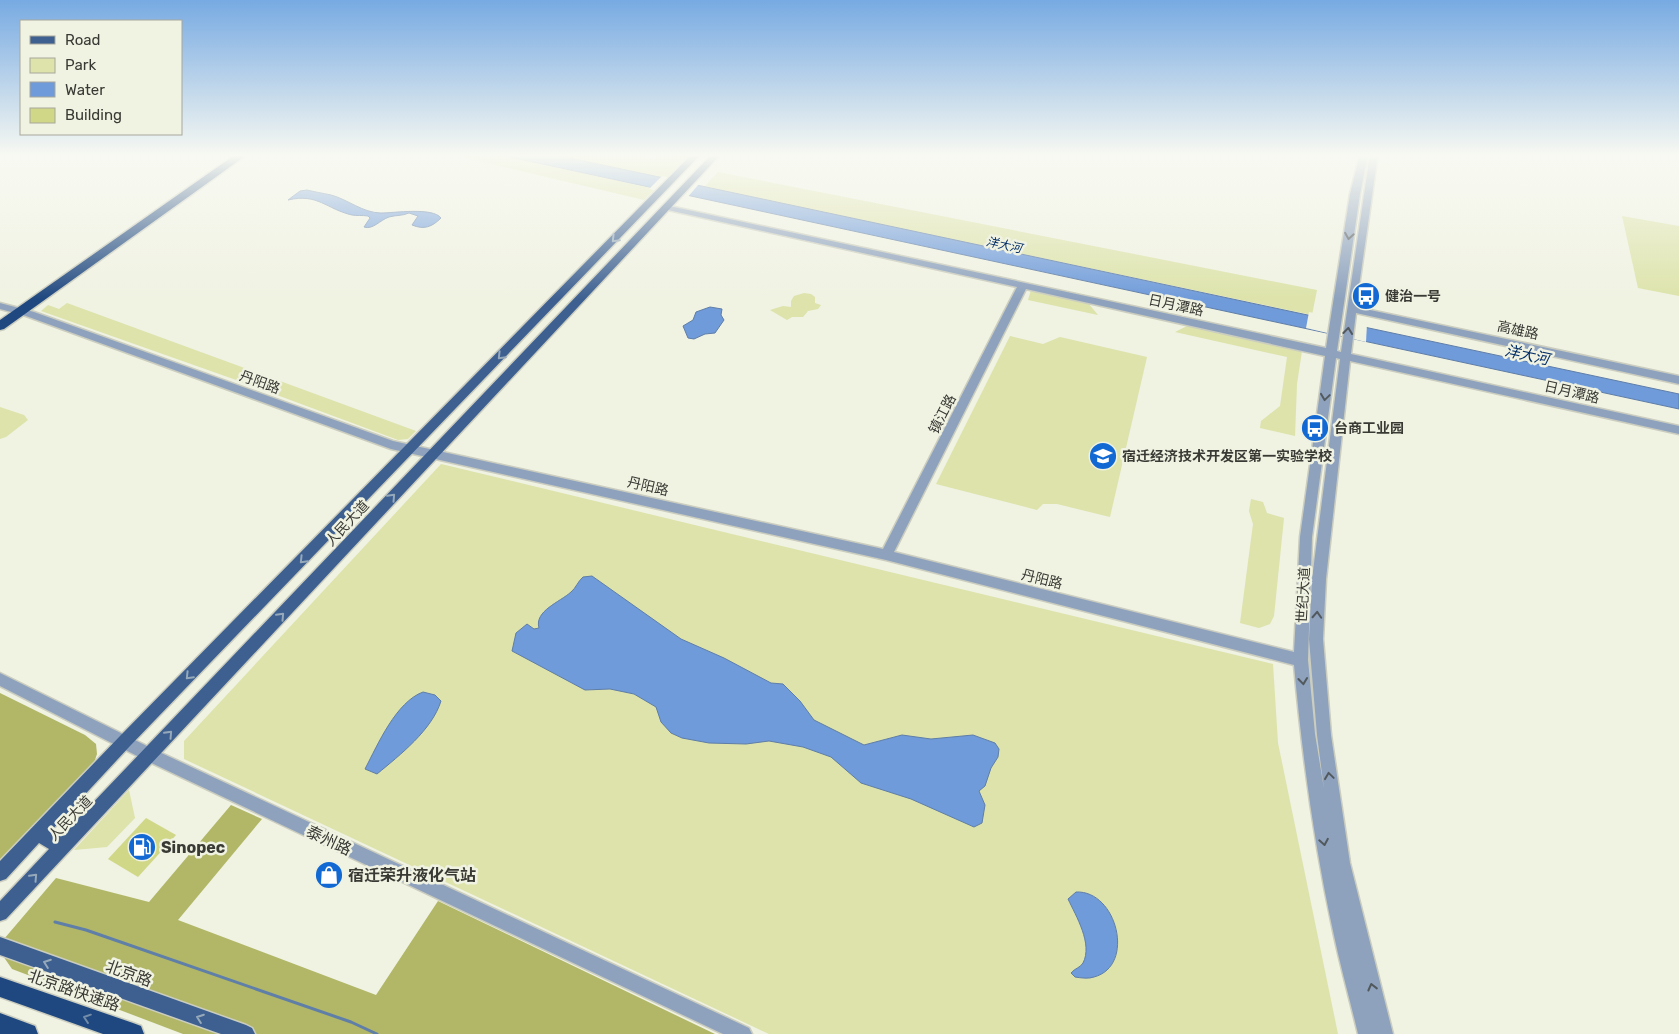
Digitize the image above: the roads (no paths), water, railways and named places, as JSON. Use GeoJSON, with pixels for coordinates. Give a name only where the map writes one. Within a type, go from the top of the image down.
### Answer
{"type":"FeatureCollection","features":[{"type":"Feature","properties":{"kind":"highway"},"geometry":{"type":"LineString","coordinates":[[0,326],[11,309],[163,202]]}},
{"type":"Feature","properties":{"kind":"highway"},"geometry":{"type":"LineString","coordinates":[[0,316],[171,202]]}},
{"type":"Feature","properties":{"kind":"highway","name":"北京路快速路"},"geometry":{"type":"LineString","coordinates":[[0,987],[133,1034]]}},
{"type":"Feature","properties":{"kind":"highway"},"geometry":{"type":"LineString","coordinates":[[0,1024],[27,1034]]}},
{"type":"Feature","properties":{"kind":"main road","name":"人民大道"},"geometry":{"type":"LineString","coordinates":[[0,873],[650,202]]}},
{"type":"Feature","properties":{"kind":"main road","name":"人民大道"},"geometry":{"type":"LineString","coordinates":[[0,913],[476,407],[672,202]]}},
{"type":"Feature","properties":{"kind":"main road"},"geometry":{"type":"LineString","coordinates":[[460,399],[461,408],[476,407]]}},
{"type":"Feature","properties":{"kind":"main road"},"geometry":{"type":"LineString","coordinates":[[44,827],[44,837],[49,842],[58,843],[69,840]]}},
{"type":"Feature","properties":{"kind":"main road","name":"北京路"},"geometry":{"type":"LineString","coordinates":[[0,946],[246,1034]]}},
{"type":"Feature","properties":{"kind":"street","name":"世纪大道"},"geometry":{"type":"LineString","coordinates":[[1354,202],[1306,537],[1301,660],[1308,734],[1324,841],[1341,931],[1367,1034]]}},
{"type":"Feature","properties":{"kind":"street","name":"世纪大道"},"geometry":{"type":"LineString","coordinates":[[1367,202],[1351,310],[1319,579],[1316,639],[1324,735],[1342,863],[1384,1034]]}},
{"type":"Feature","properties":{"kind":"street","name":"日月潭路"},"geometry":{"type":"LineString","coordinates":[[668,207],[1679,430]]}},
{"type":"Feature","properties":{"kind":"street","name":"镇江路"},"geometry":{"type":"LineString","coordinates":[[886,556],[1024,286]]}},
{"type":"Feature","properties":{"kind":"street","name":"丹阳路"},"geometry":{"type":"LineString","coordinates":[[11,309],[391,445],[886,556],[1301,660]]}},
{"type":"Feature","properties":{"kind":"street","name":"高雄路"},"geometry":{"type":"LineString","coordinates":[[1351,310],[1679,380]]}},
{"type":"Feature","properties":{"kind":"street","name":"泰州路"},"geometry":{"type":"LineString","coordinates":[[0,679],[150,755],[743,1034]]}},
{"type":"Feature","properties":{"kind":"water"},"geometry":{"type":"Polygon","coordinates":[[[320,202],[348,202],[368,211],[381,213],[422,212],[437,215],[441,218],[434,224],[420,227],[412,225],[418,216],[409,213],[386,218],[367,228],[364,227],[370,218],[368,216],[352,215],[320,202]]]}},
{"type":"Feature","properties":{"kind":"water"},"geometry":{"type":"Polygon","coordinates":[[[720,202],[778,202],[1679,394],[1679,409],[720,202]]]}},
{"type":"Feature","properties":{"kind":"water"},"geometry":{"type":"Polygon","coordinates":[[[710,307],[722,309],[721,315],[724,320],[715,333],[705,334],[694,339],[688,338],[683,326],[693,320],[696,312],[710,307]]]}},
{"type":"Feature","properties":{"kind":"water"},"geometry":{"type":"Polygon","coordinates":[[[592,576],[681,639],[724,658],[771,683],[783,684],[800,701],[814,720],[864,745],[902,735],[931,739],[973,735],[995,743],[999,749],[998,757],[991,768],[985,786],[979,791],[985,805],[982,823],[974,827],[911,799],[861,783],[831,757],[803,747],[769,741],[746,744],[709,743],[682,738],[671,733],[661,722],[656,707],[634,694],[610,689],[585,690],[512,651],[516,633],[527,624],[534,629],[539,628],[538,622],[540,617],[549,607],[571,592],[583,577],[592,576]]]}},
{"type":"Feature","properties":{"kind":"water"},"geometry":{"type":"Polygon","coordinates":[[[423,692],[435,695],[441,701],[437,712],[423,732],[377,774],[365,769],[396,714],[413,697],[423,692]]]}},
{"type":"Feature","properties":{"kind":"water"},"geometry":{"type":"Polygon","coordinates":[[[1076,892],[1090,895],[1102,903],[1111,915],[1116,930],[1118,945],[1115,959],[1107,970],[1092,978],[1075,977],[1071,973],[1082,965],[1086,955],[1085,939],[1068,899],[1076,892]]]}},
{"type":"Feature","properties":{"kind":"waterway"},"geometry":{"type":"LineString","coordinates":[[55,922],[86,930],[351,1022],[377,1034]]}},
{"type":"Feature","properties":{"kind":"place","name":"健治一号"},"geometry":{"type":"Point","coordinates":[1366,296]}},
{"type":"Feature","properties":{"kind":"place","name":"台商工业园"},"geometry":{"type":"Point","coordinates":[1315,428]}},
{"type":"Feature","properties":{"kind":"place","name":"宿迁经济技术开发区第一实验学校"},"geometry":{"type":"Point","coordinates":[1103,456]}},
{"type":"Feature","properties":{"kind":"place","name":"Sinopec"},"geometry":{"type":"Point","coordinates":[142,847]}},
{"type":"Feature","properties":{"kind":"place","name":"宿迁荣升液化气站"},"geometry":{"type":"Point","coordinates":[329,875]}},
{"type":"Feature","properties":{"kind":"water label","name":"洋大河"},"geometry":{"type":"Point","coordinates":[1004,245]}},
{"type":"Feature","properties":{"kind":"water label","name":"洋大河"},"geometry":{"type":"Point","coordinates":[1527,355]}}]}
